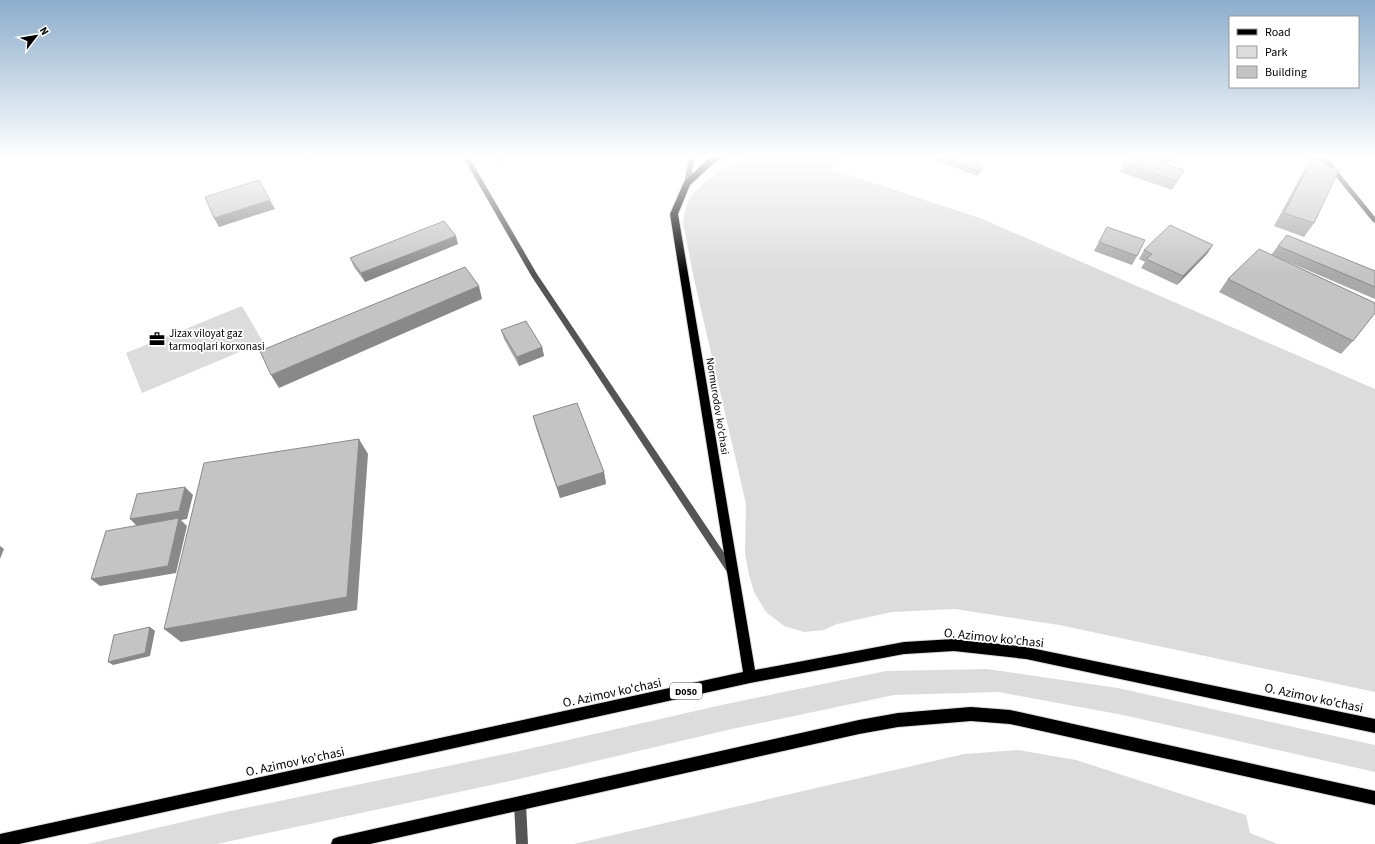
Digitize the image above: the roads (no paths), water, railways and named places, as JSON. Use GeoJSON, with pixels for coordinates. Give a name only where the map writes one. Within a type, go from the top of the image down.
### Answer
{"type":"FeatureCollection","features":[{"type":"Feature","properties":{"kind":"main road","name":"Normurodov ko'chasi"},"geometry":{"type":"LineString","coordinates":[[682,196],[674,214],[750,678]]}},
{"type":"Feature","properties":{"kind":"main road","name":"O. Azimov ko'chasi"},"geometry":{"type":"LineString","coordinates":[[0,841],[750,678],[904,648],[954,645],[1026,653],[1375,726]]}},
{"type":"Feature","properties":{"kind":"main road"},"geometry":{"type":"LineString","coordinates":[[338,844],[859,727],[898,720],[971,714],[1010,717],[1375,798]]}},
{"type":"Feature","properties":{"kind":"street"},"geometry":{"type":"LineString","coordinates":[[489,196],[534,275],[734,576]]}},
{"type":"Feature","properties":{"kind":"street"},"geometry":{"type":"LineString","coordinates":[[1355,196],[1375,221]]}},
{"type":"Feature","properties":{"kind":"street"},"geometry":{"type":"LineString","coordinates":[[520,803],[522,844]]}},
{"type":"Feature","properties":{"kind":"place","name":"Jizax viloyat gaz tarmoqlari korxonasi"},"geometry":{"type":"Point","coordinates":[157,339]}}]}
